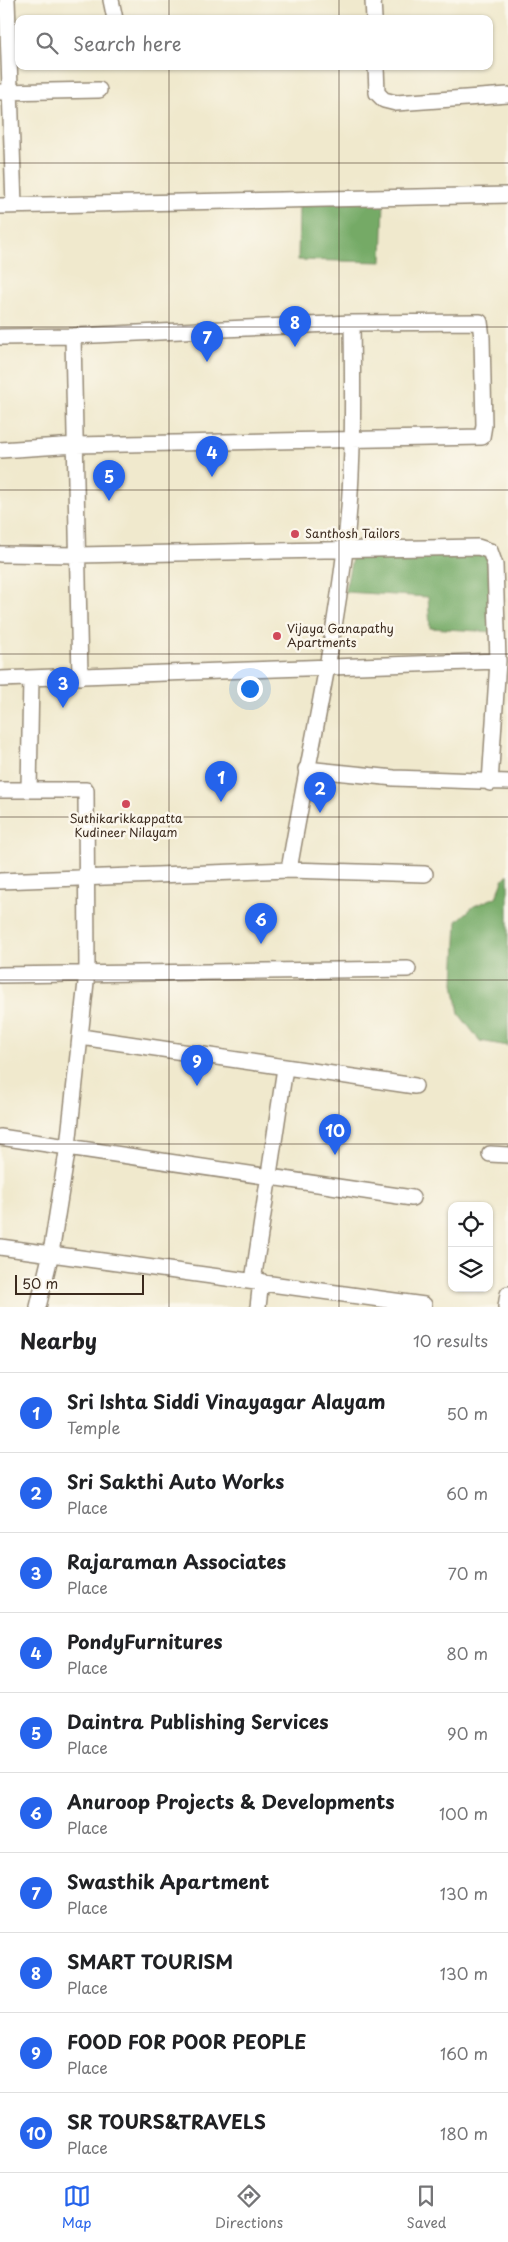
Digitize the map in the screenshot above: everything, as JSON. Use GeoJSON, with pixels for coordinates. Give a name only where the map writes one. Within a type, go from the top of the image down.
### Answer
{"type":"FeatureCollection","features":[{"type":"Feature","properties":{"kind":"street"},"geometry":{"type":"LineString","coordinates":[[7,0],[5,92],[7,205],[508,195]]}},
{"type":"Feature","properties":{"kind":"street"},"geometry":{"type":"LineString","coordinates":[[111,0],[114,15]]}},
{"type":"Feature","properties":{"kind":"street"},"geometry":{"type":"LineString","coordinates":[[373,0],[374,15]]}},
{"type":"Feature","properties":{"kind":"street"},"geometry":{"type":"LineString","coordinates":[[376,70],[377,93],[384,100],[396,103],[508,95]]}},
{"type":"Feature","properties":{"kind":"street"},"geometry":{"type":"LineString","coordinates":[[5,92],[99,90]]}},
{"type":"Feature","properties":{"kind":"street"},"geometry":{"type":"LineString","coordinates":[[0,337],[73,336],[352,323],[480,322],[484,415],[482,436],[76,445],[0,450]]}},
{"type":"Feature","properties":{"kind":"street"},"geometry":{"type":"LineString","coordinates":[[289,870],[306,769],[328,665],[345,549],[354,438],[352,323]]}},
{"type":"Feature","properties":{"kind":"street"},"geometry":{"type":"LineString","coordinates":[[73,336],[80,677]]}},
{"type":"Feature","properties":{"kind":"street"},"geometry":{"type":"LineString","coordinates":[[0,554],[478,547],[490,551],[495,565],[498,660],[490,782]]}},
{"type":"Feature","properties":{"kind":"street"},"geometry":{"type":"LineString","coordinates":[[0,679],[498,660]]}},
{"type":"Feature","properties":{"kind":"street"},"geometry":{"type":"LineString","coordinates":[[29,790],[31,678]]}},
{"type":"Feature","properties":{"kind":"street"},"geometry":{"type":"LineString","coordinates":[[306,769],[394,778],[508,782]]}},
{"type":"Feature","properties":{"kind":"street"},"geometry":{"type":"LineString","coordinates":[[0,790],[86,790],[87,973],[68,1146],[51,1253],[38,1307]]}},
{"type":"Feature","properties":{"kind":"street"},"geometry":{"type":"LineString","coordinates":[[0,881],[289,870],[425,874]]}},
{"type":"Feature","properties":{"kind":"street"},"geometry":{"type":"LineString","coordinates":[[0,975],[408,969]]}},
{"type":"Feature","properties":{"kind":"street"},"geometry":{"type":"LineString","coordinates":[[81,1037],[415,1086]]}},
{"type":"Feature","properties":{"kind":"street"},"geometry":{"type":"LineString","coordinates":[[258,1307],[257,1281],[268,1176],[285,1068]]}},
{"type":"Feature","properties":{"kind":"street"},"geometry":{"type":"LineString","coordinates":[[0,1137],[412,1198]]}},
{"type":"Feature","properties":{"kind":"street"},"geometry":{"type":"LineString","coordinates":[[490,1154],[508,1155]]}},
{"type":"Feature","properties":{"kind":"street"},"geometry":{"type":"LineString","coordinates":[[0,1247],[424,1305]]}},
{"type":"Feature","properties":{"kind":"street"},"geometry":{"type":"LineString","coordinates":[[506,1307],[508,1294]]}},
{"type":"Feature","properties":{"kind":"green space"},"geometry":{"type":"Polygon","coordinates":[[[384,201],[382,262],[298,260],[299,203],[384,201]]]}},
{"type":"Feature","properties":{"kind":"green space"},"geometry":{"type":"Polygon","coordinates":[[[353,553],[487,555],[493,632],[430,628],[428,597],[345,592],[353,553]]]}},
{"type":"Feature","properties":{"kind":"green space"},"geometry":{"type":"Polygon","coordinates":[[[508,874],[508,1046],[480,1041],[459,1014],[454,983],[457,921],[474,906],[496,897],[504,878],[508,874]]]}},
{"type":"Feature","properties":{"kind":"place","name":"SMART TOURISM"},"geometry":{"type":"Point","coordinates":[295,347]}},
{"type":"Feature","properties":{"kind":"place","name":"Swasthik Apartment"},"geometry":{"type":"Point","coordinates":[207,362]}},
{"type":"Feature","properties":{"kind":"place","name":"PondyFurnitures"},"geometry":{"type":"Point","coordinates":[212,477]}},
{"type":"Feature","properties":{"kind":"place","name":"Daintra Publishing Services"},"geometry":{"type":"Point","coordinates":[109,501]}},
{"type":"Feature","properties":{"kind":"place","name":"Santhosh Tailors"},"geometry":{"type":"Point","coordinates":[295,534]}},
{"type":"Feature","properties":{"kind":"place","name":"Vijaya Ganapathy Apartments"},"geometry":{"type":"Point","coordinates":[277,636]}},
{"type":"Feature","properties":{"kind":"place","name":"Rajaraman Associates"},"geometry":{"type":"Point","coordinates":[63,708]}},
{"type":"Feature","properties":{"kind":"place","name":"Sri Ishta Siddi Vinayagar Alayam"},"geometry":{"type":"Point","coordinates":[221,802]}},
{"type":"Feature","properties":{"kind":"place","name":"Suthikarikkappatta Kudineer Nilayam"},"geometry":{"type":"Point","coordinates":[126,804]}},
{"type":"Feature","properties":{"kind":"place","name":"Sri Sakthi Auto Works"},"geometry":{"type":"Point","coordinates":[320,813]}},
{"type":"Feature","properties":{"kind":"place","name":"Anuroop Projects & Developments"},"geometry":{"type":"Point","coordinates":[261,944]}},
{"type":"Feature","properties":{"kind":"place","name":"FOOD FOR POOR PEOPLE"},"geometry":{"type":"Point","coordinates":[197,1086]}},
{"type":"Feature","properties":{"kind":"place","name":"SR TOURS&TRAVELS"},"geometry":{"type":"Point","coordinates":[335,1155]}}]}
